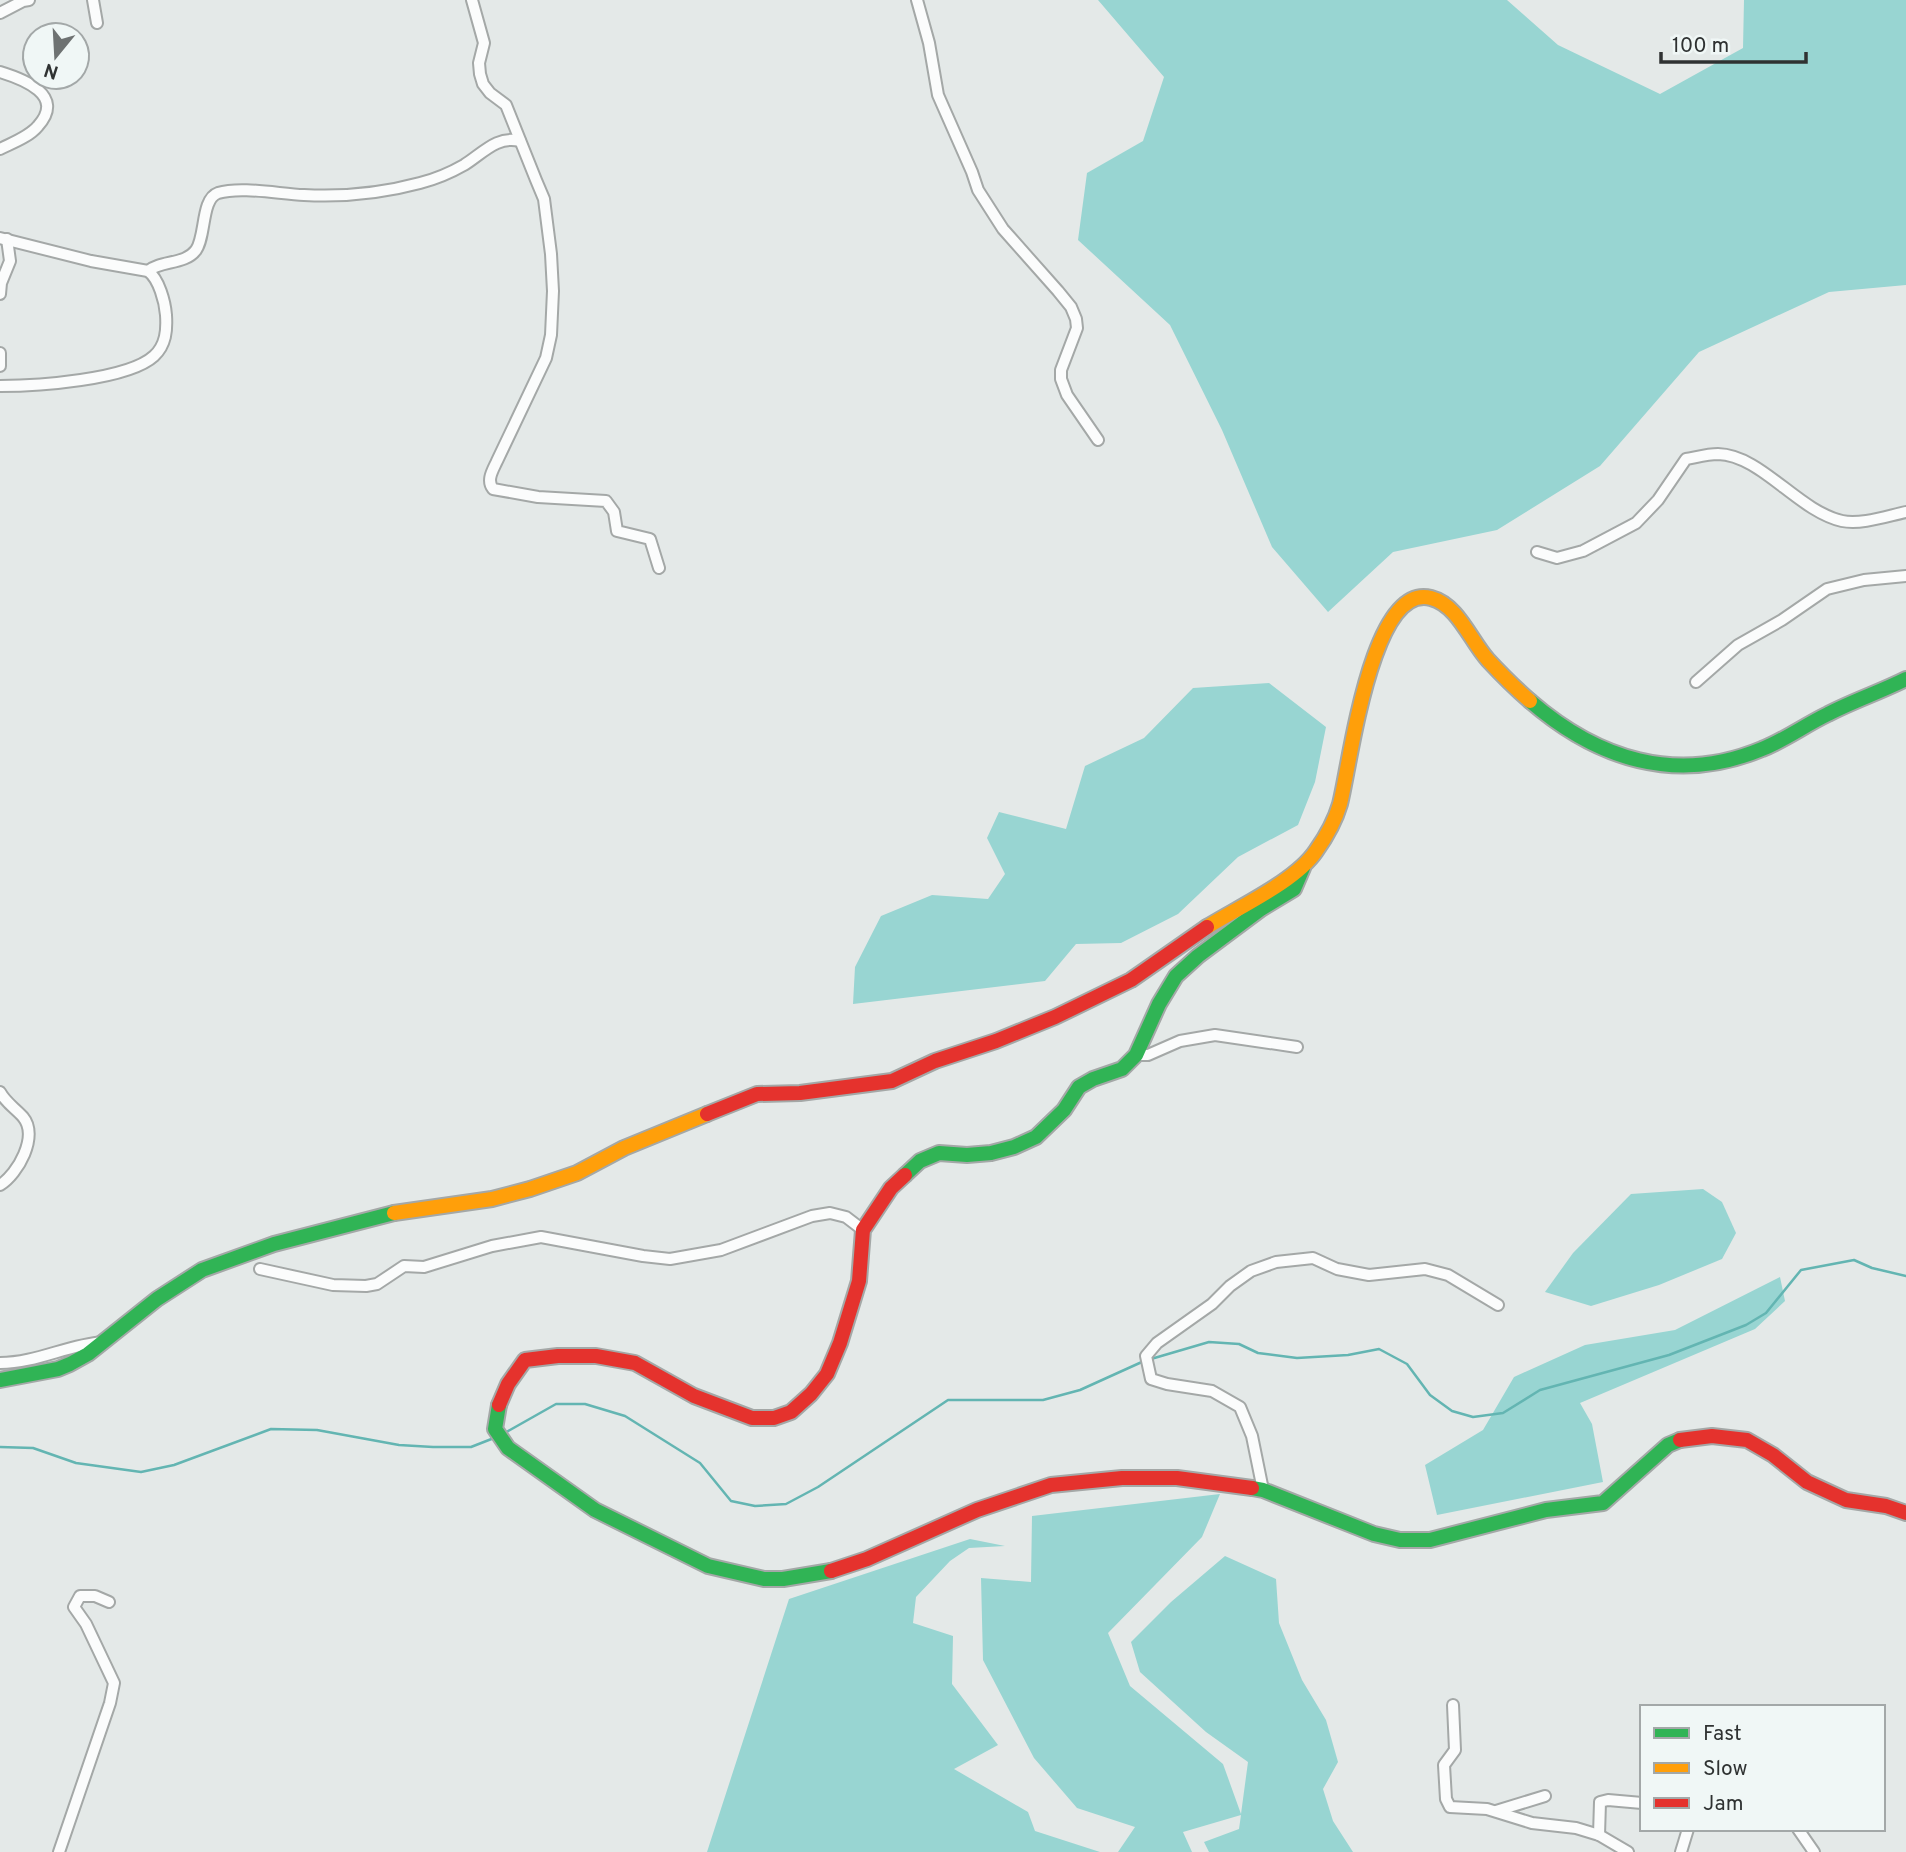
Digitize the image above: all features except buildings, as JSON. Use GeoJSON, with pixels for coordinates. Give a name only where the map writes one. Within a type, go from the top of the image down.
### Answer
{"type":"FeatureCollection","features":[{"type":"Feature","properties":{"kind":"street"},"geometry":{"type":"LineString","coordinates":[[0,13],[29,0]]}},
{"type":"Feature","properties":{"kind":"street"},"geometry":{"type":"LineString","coordinates":[[93,0],[97,23]]}},
{"type":"Feature","properties":{"kind":"street"},"geometry":{"type":"LineString","coordinates":[[472,0],[484,43],[479,63],[483,84],[506,106],[544,199],[553,291],[547,358],[497,461],[490,485],[493,489],[526,496],[606,501],[614,512],[617,531],[650,539],[659,568]]}},
{"type":"Feature","properties":{"kind":"street"},"geometry":{"type":"LineString","coordinates":[[918,0],[938,95],[978,190],[1003,229],[1071,307],[1076,319],[1077,328],[1061,370],[1061,379],[1067,395],[1098,440]]}},
{"type":"Feature","properties":{"kind":"street"},"geometry":{"type":"LineString","coordinates":[[0,72],[30,82],[44,97],[46,112],[37,128],[0,149]]}},
{"type":"Feature","properties":{"kind":"street"},"geometry":{"type":"LineString","coordinates":[[148,271],[159,264],[188,257],[196,250],[209,200],[216,194],[238,191],[307,195],[391,190],[444,175],[509,138],[520,141]]}},
{"type":"Feature","properties":{"kind":"street"},"geometry":{"type":"LineString","coordinates":[[0,386],[44,384],[128,369],[154,356],[163,343],[166,321],[155,277],[148,271],[91,261],[3,238]]}},
{"type":"Feature","properties":{"kind":"street"},"geometry":{"type":"LineString","coordinates":[[0,294],[1,283],[10,261],[3,238]]}},
{"type":"Feature","properties":{"kind":"street"},"geometry":{"type":"LineString","coordinates":[[0,352],[0,366]]}},
{"type":"Feature","properties":{"kind":"street"},"geometry":{"type":"LineString","coordinates":[[1537,552],[1557,558],[1583,551],[1636,523],[1658,500],[1686,459],[1720,454],[1759,469],[1796,498],[1843,521],[1906,512]]}},
{"type":"Feature","properties":{"kind":"street"},"geometry":{"type":"LineString","coordinates":[[1696,682],[1738,645],[1782,620],[1827,589],[1864,580],[1906,576]]}},
{"type":"Feature","properties":{"kind":"street"},"geometry":{"type":"LineString","coordinates":[[1906,679],[1832,712],[1783,740],[1739,759],[1696,767],[1658,765],[1605,750],[1559,724],[1524,696],[1488,660],[1446,605],[1425,596],[1413,598],[1399,610],[1383,635],[1363,697],[1338,812],[1318,848],[1303,868],[1294,889],[1261,909],[1176,976],[1136,1055],[1122,1069],[1079,1087],[1064,1110],[1036,1137],[1014,1147],[990,1153],[939,1153],[920,1161],[891,1188],[863,1230],[859,1281],[840,1343],[827,1374],[811,1394],[791,1412],[774,1418],[752,1418],[694,1396],[635,1363],[596,1356],[558,1356],[525,1360],[508,1380],[498,1408],[495,1429],[508,1448],[595,1510],[708,1566],[764,1579],[783,1579],[830,1571],[867,1559],[977,1510],[1051,1485],[1122,1478],[1177,1478],[1263,1490],[1374,1534],[1400,1540],[1430,1540],[1546,1510],[1604,1503],[1668,1445],[1684,1439],[1712,1436],[1747,1440],[1773,1455],[1807,1482],[1846,1500],[1886,1506],[1906,1513]]}},
{"type":"Feature","properties":{"kind":"street"},"geometry":{"type":"LineString","coordinates":[[0,1380],[58,1369],[88,1354],[158,1299],[202,1270],[274,1244],[382,1215],[492,1199],[530,1189],[577,1173],[635,1143],[757,1094],[800,1093],[892,1081],[935,1061],[1008,1036],[1055,1017],[1131,980],[1202,930],[1303,868]]}},
{"type":"Feature","properties":{"kind":"street"},"geometry":{"type":"LineString","coordinates":[[1136,1055],[1148,1055],[1180,1041],[1215,1035],[1297,1047]]}},
{"type":"Feature","properties":{"kind":"street"},"geometry":{"type":"LineString","coordinates":[[0,1092],[29,1127],[29,1135],[18,1167],[11,1177],[0,1185]]}},
{"type":"Feature","properties":{"kind":"street"},"geometry":{"type":"LineString","coordinates":[[260,1269],[333,1284],[366,1286],[377,1284],[404,1266],[424,1267],[492,1246],[541,1237],[670,1259],[721,1250],[813,1216],[830,1213],[846,1217],[863,1230]]}},
{"type":"Feature","properties":{"kind":"street"},"geometry":{"type":"LineString","coordinates":[[1263,1490],[1252,1436],[1240,1407],[1212,1391],[1151,1379],[1146,1356],[1157,1343],[1212,1304],[1230,1286],[1251,1271],[1276,1262],[1313,1258],[1337,1269],[1369,1275],[1425,1269],[1448,1275],[1498,1305]]}},
{"type":"Feature","properties":{"kind":"street"},"geometry":{"type":"LineString","coordinates":[[0,1363],[28,1360],[78,1344],[103,1342]]}},
{"type":"Feature","properties":{"kind":"street"},"geometry":{"type":"LineString","coordinates":[[59,1852],[110,1703],[114,1683],[86,1624],[74,1607],[79,1596],[95,1595],[109,1602]]}},
{"type":"Feature","properties":{"kind":"street"},"geometry":{"type":"LineString","coordinates":[[1453,1705],[1455,1751],[1444,1765],[1450,1807],[1496,1811],[1532,1823],[1576,1828],[1599,1835],[1628,1852]]}},
{"type":"Feature","properties":{"kind":"street"},"geometry":{"type":"LineString","coordinates":[[1496,1811],[1545,1796]]}},
{"type":"Feature","properties":{"kind":"street"},"geometry":{"type":"LineString","coordinates":[[1599,1835],[1600,1802],[1608,1800],[1640,1803]]}},
{"type":"Feature","properties":{"kind":"street"},"geometry":{"type":"LineString","coordinates":[[1681,1852],[1687,1831]]}},
{"type":"Feature","properties":{"kind":"street"},"geometry":{"type":"LineString","coordinates":[[1799,1831],[1814,1852]]}},
{"type":"Feature","properties":{"kind":"shaded area"},"geometry":{"type":"Polygon","coordinates":[[[1098,0],[1507,0],[1558,45],[1660,94],[1743,48],[1744,0],[1906,0],[1906,285],[1829,292],[1699,352],[1600,466],[1497,530],[1393,552],[1328,612],[1272,547],[1222,430],[1170,325],[1078,240],[1087,173],[1143,141],[1164,77],[1098,0]]]}},
{"type":"Feature","properties":{"kind":"shaded area"},"geometry":{"type":"Polygon","coordinates":[[[1269,683],[1326,727],[1315,782],[1298,825],[1238,857],[1178,914],[1121,943],[1076,944],[1045,981],[853,1004],[855,967],[881,916],[932,895],[988,899],[1005,874],[987,838],[999,812],[1066,829],[1085,766],[1144,738],[1193,688],[1269,683]]]}},
{"type":"Feature","properties":{"kind":"shaded area"},"geometry":{"type":"Polygon","coordinates":[[[1703,1189],[1722,1202],[1736,1233],[1722,1259],[1659,1285],[1591,1306],[1545,1292],[1573,1253],[1631,1194],[1703,1189]]]}},
{"type":"Feature","properties":{"kind":"shaded area"},"geometry":{"type":"Polygon","coordinates":[[[1780,1277],[1785,1301],[1755,1329],[1580,1403],[1592,1424],[1603,1482],[1437,1515],[1425,1465],[1483,1430],[1514,1377],[1585,1345],[1675,1330],[1780,1277]]]}},
{"type":"Feature","properties":{"kind":"shaded area"},"geometry":{"type":"Polygon","coordinates":[[[1220,1494],[1202,1537],[1108,1633],[1130,1686],[1223,1764],[1241,1814],[1248,1762],[1206,1732],[1140,1672],[1131,1642],[1171,1602],[1225,1556],[1276,1579],[1279,1623],[1302,1680],[1326,1720],[1338,1762],[1323,1789],[1333,1821],[1353,1852],[1209,1852],[1204,1842],[1239,1829],[1241,1815],[1183,1832],[1192,1852],[1118,1852],[1135,1827],[1077,1808],[1034,1758],[983,1660],[981,1578],[1031,1582],[1032,1516],[1220,1494]]]}},
{"type":"Feature","properties":{"kind":"shaded area"},"geometry":{"type":"Polygon","coordinates":[[[970,1539],[1005,1546],[969,1548],[950,1561],[916,1597],[913,1623],[953,1636],[952,1684],[998,1745],[954,1769],[1028,1812],[1035,1831],[1100,1852],[707,1852],[789,1599],[970,1539]]]}},
{"type":"Feature","properties":{"kind":"waterway"},"geometry":{"type":"LineString","coordinates":[[1151,1359],[1209,1342],[1239,1344],[1258,1353],[1297,1358],[1348,1355],[1379,1349],[1407,1364],[1430,1395],[1452,1411],[1473,1417],[1503,1413],[1540,1390],[1669,1355],[1746,1325],[1766,1313],[1801,1270],[1854,1260],[1872,1268],[1906,1276]]}},
{"type":"Feature","properties":{"kind":"waterway"},"geometry":{"type":"LineString","coordinates":[[503,1434],[556,1404],[585,1404],[625,1416],[700,1463],[731,1501],[755,1506],[786,1504],[818,1487],[948,1400],[1043,1400],[1080,1390],[1144,1361]]}},
{"type":"Feature","properties":{"kind":"waterway"},"geometry":{"type":"LineString","coordinates":[[0,1447],[33,1448],[76,1463],[141,1472],[174,1465],[271,1429],[317,1430],[399,1445],[433,1447],[471,1447],[494,1438]]}},
{"type":"Feature","properties":{"kind":"traffic: fast"},"geometry":{"type":"LineString","coordinates":[[1530,701],[1582,738],[1610,751],[1668,765],[1699,765],[1730,760],[1762,749],[1837,709],[1906,679]]}},
{"type":"Feature","properties":{"kind":"traffic: fast"},"geometry":{"type":"LineString","coordinates":[[905,1175],[920,1161],[939,1153],[991,1153],[1036,1137],[1064,1110],[1079,1087],[1122,1069],[1136,1055],[1159,1004],[1176,976],[1261,909],[1294,889],[1303,868]]}},
{"type":"Feature","properties":{"kind":"traffic: fast"},"geometry":{"type":"LineString","coordinates":[[0,1380],[58,1369],[70,1364],[88,1354],[157,1299],[202,1270],[274,1244],[394,1213]]}},
{"type":"Feature","properties":{"kind":"traffic: fast"},"geometry":{"type":"LineString","coordinates":[[499,1405],[495,1429],[508,1448],[595,1510],[708,1566],[764,1579],[783,1579],[831,1571]]}},
{"type":"Feature","properties":{"kind":"traffic: fast"},"geometry":{"type":"LineString","coordinates":[[1252,1488],[1374,1534],[1400,1540],[1430,1540],[1546,1510],[1603,1503],[1668,1445],[1680,1440]]}},
{"type":"Feature","properties":{"kind":"traffic: slow"},"geometry":{"type":"LineString","coordinates":[[1207,927],[1295,873],[1323,840],[1340,804],[1357,718],[1378,646],[1393,618],[1410,601],[1431,598],[1449,608],[1481,652],[1530,701]]}},
{"type":"Feature","properties":{"kind":"traffic: slow"},"geometry":{"type":"LineString","coordinates":[[394,1213],[492,1199],[530,1189],[577,1173],[624,1148],[707,1114]]}},
{"type":"Feature","properties":{"kind":"traffic: jam"},"geometry":{"type":"LineString","coordinates":[[707,1114],[757,1094],[800,1093],[892,1081],[935,1061],[996,1041],[1055,1017],[1131,980],[1207,927]]}},
{"type":"Feature","properties":{"kind":"traffic: jam"},"geometry":{"type":"LineString","coordinates":[[499,1405],[508,1384],[525,1360],[558,1356],[596,1356],[635,1363],[694,1396],[752,1418],[774,1418],[791,1412],[811,1394],[827,1374],[840,1343],[859,1281],[863,1230],[891,1188],[905,1175]]}},
{"type":"Feature","properties":{"kind":"traffic: jam"},"geometry":{"type":"LineString","coordinates":[[1680,1440],[1712,1436],[1747,1440],[1773,1455],[1807,1482],[1846,1500],[1886,1506],[1906,1513]]}},
{"type":"Feature","properties":{"kind":"traffic: jam"},"geometry":{"type":"LineString","coordinates":[[831,1571],[867,1559],[977,1510],[1051,1485],[1122,1478],[1177,1478],[1252,1488]]}}]}
